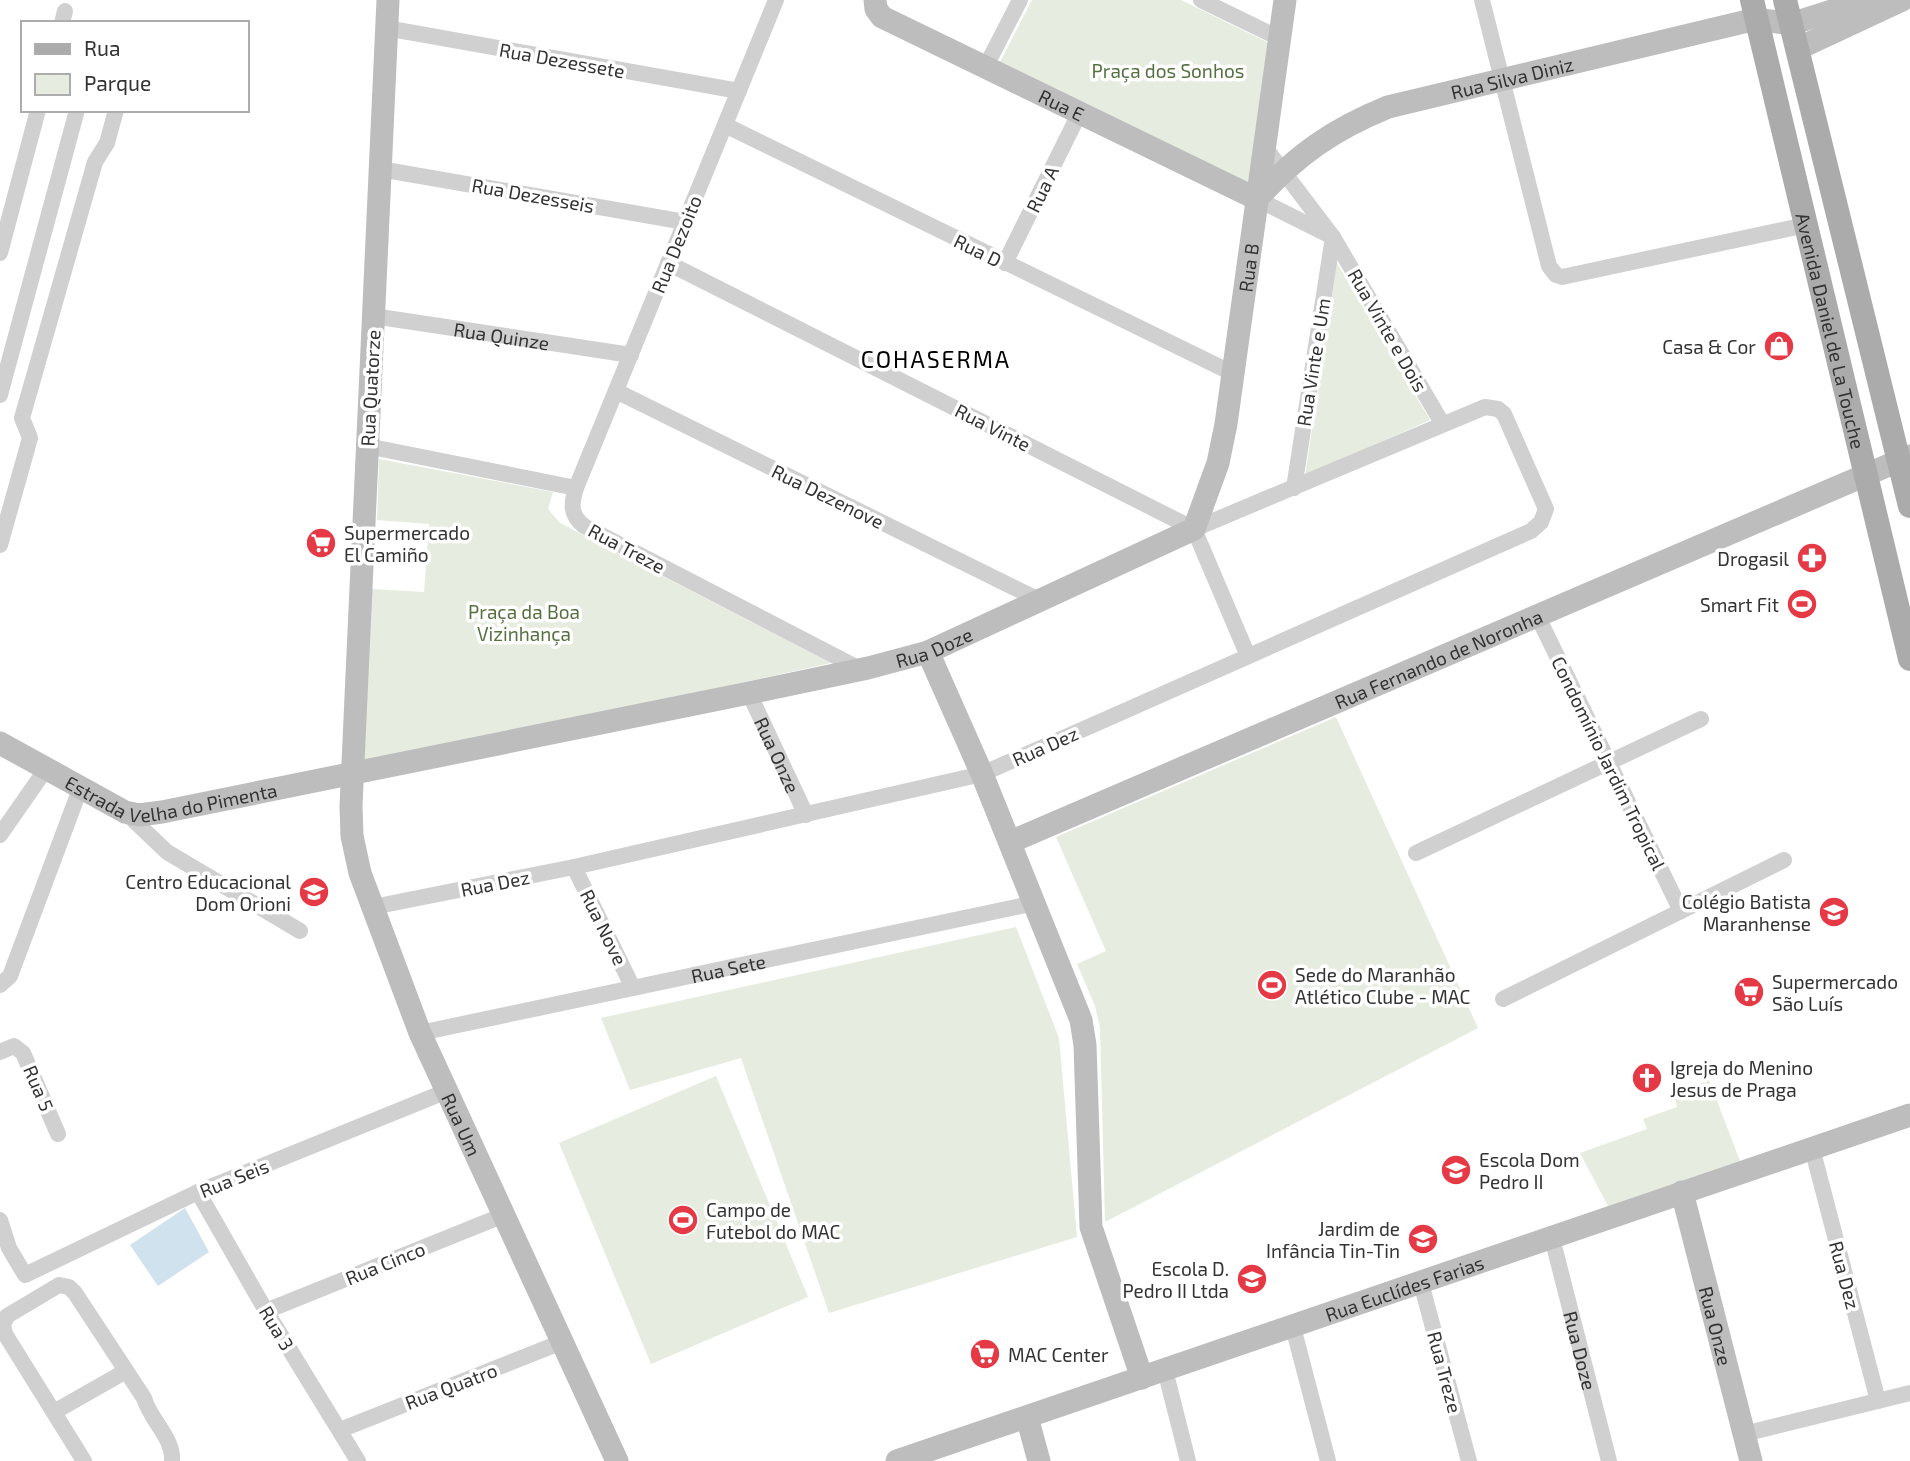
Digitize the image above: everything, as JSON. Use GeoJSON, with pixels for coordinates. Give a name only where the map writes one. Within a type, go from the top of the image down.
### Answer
{"type":"FeatureCollection","features":[{"type":"Feature","properties":{"kind":"main road","name":"Avenida Daniel de La Touche"},"geometry":{"type":"LineString","coordinates":[[1785,0],[1905,458],[1910,506]]}},
{"type":"Feature","properties":{"kind":"main road","name":"Avenida Daniel de La Touche"},"geometry":{"type":"LineString","coordinates":[[1754,9],[1910,659]]}},
{"type":"Feature","properties":{"kind":"main road"},"geometry":{"type":"LineString","coordinates":[[1765,52],[1791,24]]}},
{"type":"Feature","properties":{"kind":"street","name":"Rua Quatorze"},"geometry":{"type":"LineString","coordinates":[[352,775],[388,0]]}},
{"type":"Feature","properties":{"kind":"street","name":"Rua Dezoito"},"geometry":{"type":"LineString","coordinates":[[576,488],[776,0]]}},
{"type":"Feature","properties":{"kind":"street","name":"Rua E"},"geometry":{"type":"LineString","coordinates":[[875,0],[876,9],[883,17],[1257,199]]}},
{"type":"Feature","properties":{"kind":"street"},"geometry":{"type":"LineString","coordinates":[[985,68],[1020,0]]}},
{"type":"Feature","properties":{"kind":"street"},"geometry":{"type":"LineString","coordinates":[[1201,0],[1279,38]]}},
{"type":"Feature","properties":{"kind":"street","name":"Rua B"},"geometry":{"type":"LineString","coordinates":[[1194,529],[1218,463],[1226,424],[1285,0]]}},
{"type":"Feature","properties":{"kind":"street"},"geometry":{"type":"LineString","coordinates":[[1482,0],[1549,266],[1556,275],[1562,277],[1806,225]]}},
{"type":"Feature","properties":{"kind":"street"},"geometry":{"type":"LineString","coordinates":[[1791,24],[1866,0]]}},
{"type":"Feature","properties":{"kind":"street"},"geometry":{"type":"LineString","coordinates":[[1797,49],[1902,0]]}},
{"type":"Feature","properties":{"kind":"street","name":"Rua Silva Diniz"},"geometry":{"type":"LineString","coordinates":[[1257,199],[1284,170],[1328,136],[1388,107],[1754,9],[1791,24]]}},
{"type":"Feature","properties":{"kind":"street","name":"Rua Dezessete"},"geometry":{"type":"LineString","coordinates":[[386,28],[739,92]]}},
{"type":"Feature","properties":{"kind":"street"},"geometry":{"type":"LineString","coordinates":[[0,253],[37,112]]}},
{"type":"Feature","properties":{"kind":"street"},"geometry":{"type":"LineString","coordinates":[[0,395],[76,112]]}},
{"type":"Feature","properties":{"kind":"street"},"geometry":{"type":"LineString","coordinates":[[0,545],[30,438],[22,418],[95,162],[107,143],[115,112]]}},
{"type":"Feature","properties":{"kind":"street","name":"Rua A"},"geometry":{"type":"LineString","coordinates":[[1005,263],[1079,114]]}},
{"type":"Feature","properties":{"kind":"street","name":"Rua D"},"geometry":{"type":"LineString","coordinates":[[725,125],[1232,373]]}},
{"type":"Feature","properties":{"kind":"street","name":"Rua Vinte e Dois"},"geometry":{"type":"LineString","coordinates":[[1264,146],[1333,237],[1442,423]]}},
{"type":"Feature","properties":{"kind":"street","name":"Rua Dezesseis"},"geometry":{"type":"LineString","coordinates":[[380,169],[685,222]]}},
{"type":"Feature","properties":{"kind":"street"},"geometry":{"type":"LineString","coordinates":[[1257,199],[1333,237]]}},
{"type":"Feature","properties":{"kind":"street","name":"Rua Vinte e Um"},"geometry":{"type":"LineString","coordinates":[[1293,488],[1333,237]]}},
{"type":"Feature","properties":{"kind":"street","name":"Rua Vinte"},"geometry":{"type":"LineString","coordinates":[[668,263],[1194,529]]}},
{"type":"Feature","properties":{"kind":"street","name":"Rua Quinze"},"geometry":{"type":"LineString","coordinates":[[373,316],[631,355]]}},
{"type":"Feature","properties":{"kind":"street","name":"Rua Dezenove"},"geometry":{"type":"LineString","coordinates":[[616,391],[1040,600]]}},
{"type":"Feature","properties":{"kind":"street","name":"Rua Dez"},"geometry":{"type":"LineString","coordinates":[[373,907],[574,867],[982,774],[1531,531],[1541,522],[1546,509],[1544,503],[1504,414],[1492,407],[1478,408]]}},
{"type":"Feature","properties":{"kind":"street","name":"Rua Doze"},"geometry":{"type":"LineString","coordinates":[[352,775],[749,693],[928,652],[1194,529],[1478,408]]}},
{"type":"Feature","properties":{"kind":"street"},"geometry":{"type":"LineString","coordinates":[[367,446],[576,488]]}},
{"type":"Feature","properties":{"kind":"street","name":"Rua Fernando de Noronha"},"geometry":{"type":"LineString","coordinates":[[1010,842],[1905,458]]}},
{"type":"Feature","properties":{"kind":"street","name":"Rua Treze"},"geometry":{"type":"LineString","coordinates":[[576,488],[571,507],[575,518],[584,526],[860,669]]}},
{"type":"Feature","properties":{"kind":"street"},"geometry":{"type":"LineString","coordinates":[[1194,529],[1248,656]]}},
{"type":"Feature","properties":{"kind":"street","name":"Condomínio Jardim Tropical"},"geometry":{"type":"LineString","coordinates":[[1537,615],[1681,911]]}},
{"type":"Feature","properties":{"kind":"street"},"geometry":{"type":"LineString","coordinates":[[928,652],[982,774],[1083,1026],[1086,1045],[1091,1227],[1142,1378]]}},
{"type":"Feature","properties":{"kind":"street","name":"Rua Onze"},"geometry":{"type":"LineString","coordinates":[[749,693],[806,816]]}},
{"type":"Feature","properties":{"kind":"street"},"geometry":{"type":"LineString","coordinates":[[1416,853],[1701,719]]}},
{"type":"Feature","properties":{"kind":"street","name":"Estrada Velha do Pimenta"},"geometry":{"type":"LineString","coordinates":[[0,743],[125,812],[139,814],[162,812],[352,775]]}},
{"type":"Feature","properties":{"kind":"street"},"geometry":{"type":"LineString","coordinates":[[0,835],[46,769]]}},
{"type":"Feature","properties":{"kind":"street","name":"Rua Um"},"geometry":{"type":"LineString","coordinates":[[352,775],[352,836],[360,873],[420,1033],[616,1461]]}},
{"type":"Feature","properties":{"kind":"street"},"geometry":{"type":"LineString","coordinates":[[0,985],[10,976],[80,789]]}},
{"type":"Feature","properties":{"kind":"street"},"geometry":{"type":"LineString","coordinates":[[125,812],[167,852],[300,931]]}},
{"type":"Feature","properties":{"kind":"street"},"geometry":{"type":"LineString","coordinates":[[1503,999],[1784,860]]}},
{"type":"Feature","properties":{"kind":"street","name":"Rua Nove"},"geometry":{"type":"LineString","coordinates":[[574,867],[633,988]]}},
{"type":"Feature","properties":{"kind":"street","name":"Rua Sete"},"geometry":{"type":"LineString","coordinates":[[420,1033],[1035,902]]}},
{"type":"Feature","properties":{"kind":"street","name":"Rua 5"},"geometry":{"type":"LineString","coordinates":[[7,1049],[20,1049],[26,1059],[58,1135]]}},
{"type":"Feature","properties":{"kind":"street","name":"Rua Seis"},"geometry":{"type":"LineString","coordinates":[[5,1250],[25,1275],[198,1192],[447,1091]]}},
{"type":"Feature","properties":{"kind":"street","name":"Rua Euclídes Farias"},"geometry":{"type":"LineString","coordinates":[[898,1461],[1910,1115]]}},
{"type":"Feature","properties":{"kind":"street","name":"Rua Dez"},"geometry":{"type":"LineString","coordinates":[[1812,1148],[1878,1401]]}},
{"type":"Feature","properties":{"kind":"street","name":"Rua 3"},"geometry":{"type":"LineString","coordinates":[[198,1192],[358,1461]]}},
{"type":"Feature","properties":{"kind":"street","name":"Rua Onze"},"geometry":{"type":"LineString","coordinates":[[1682,1192],[1751,1461]]}},
{"type":"Feature","properties":{"kind":"street","name":"Rua Cinco"},"geometry":{"type":"LineString","coordinates":[[267,1311],[504,1215]]}},
{"type":"Feature","properties":{"kind":"street"},"geometry":{"type":"LineString","coordinates":[[0,1220],[5,1250]]}},
{"type":"Feature","properties":{"kind":"street","name":"Rua Doze"},"geometry":{"type":"LineString","coordinates":[[1552,1238],[1609,1461]]}},
{"type":"Feature","properties":{"kind":"street","name":"Rua Treze"},"geometry":{"type":"LineString","coordinates":[[1422,1283],[1469,1461]]}},
{"type":"Feature","properties":{"kind":"street"},"geometry":{"type":"LineString","coordinates":[[84,1461],[5,1334],[3,1325],[7,1316],[59,1285],[69,1287],[75,1293],[126,1371],[169,1443],[172,1461]]}},
{"type":"Feature","properties":{"kind":"street"},"geometry":{"type":"LineString","coordinates":[[1293,1327],[1328,1461]]}},
{"type":"Feature","properties":{"kind":"street","name":"Rua Quatro"},"geometry":{"type":"LineString","coordinates":[[340,1430],[562,1342]]}},
{"type":"Feature","properties":{"kind":"street"},"geometry":{"type":"LineString","coordinates":[[1165,1370],[1188,1461]]}},
{"type":"Feature","properties":{"kind":"street"},"geometry":{"type":"LineString","coordinates":[[54,1412],[126,1371]]}},
{"type":"Feature","properties":{"kind":"street"},"geometry":{"type":"LineString","coordinates":[[1744,1434],[1910,1392]]}},
{"type":"Feature","properties":{"kind":"street"},"geometry":{"type":"LineString","coordinates":[[1027,1417],[1039,1461]]}},
{"type":"Feature","properties":{"kind":"green space","name":"Praça dos Sonhos"},"geometry":{"type":"Polygon","coordinates":[[[1032,0],[1181,0],[1271,44],[1250,185],[998,66],[1032,0]]]}},
{"type":"Feature","properties":{"kind":"green space"},"geometry":{"type":"Polygon","coordinates":[[[1337,263],[1430,420],[1305,476],[1337,263]]]}},
{"type":"Feature","properties":{"kind":"green space","name":"Praça da Boa Vizinhança"},"geometry":{"type":"Polygon","coordinates":[[[379,459],[553,492],[548,509],[560,523],[831,663],[361,767],[372,589],[424,592],[429,524],[377,520],[379,459]]]}},
{"type":"Feature","properties":{"kind":"green space","name":"Sede do Maranhão Atlético Clube - MAC"},"geometry":{"type":"Polygon","coordinates":[[[1336,717],[1478,1028],[1105,1222],[1100,1028],[1095,1006],[1077,964],[1106,951],[1056,837],[1336,717]]]}},
{"type":"Feature","properties":{"kind":"green space"},"geometry":{"type":"Polygon","coordinates":[[[1016,927],[1059,1038],[1077,1237],[829,1313],[741,1058],[630,1090],[601,1018],[1016,927]]]}},
{"type":"Feature","properties":{"kind":"green space","name":"Campo de Futebol do MAC"},"geometry":{"type":"Polygon","coordinates":[[[716,1076],[808,1297],[651,1364],[559,1143],[716,1076]]]}},
{"type":"Feature","properties":{"kind":"green space"},"geometry":{"type":"Polygon","coordinates":[[[1709,1080],[1740,1161],[1608,1206],[1580,1153],[1647,1129],[1643,1119],[1677,1107],[1674,1093],[1709,1080]]]}},
{"type":"Feature","properties":{"kind":"water"},"geometry":{"type":"Polygon","coordinates":[[[185,1208],[209,1252],[158,1286],[130,1245],[185,1208]]]}},
{"type":"Feature","properties":{"kind":"place","name":"Casa & Cor"},"geometry":{"type":"Point","coordinates":[1779,346]}},
{"type":"Feature","properties":{"kind":"place","name":"Supermercado El Camiño"},"geometry":{"type":"Point","coordinates":[321,543]}},
{"type":"Feature","properties":{"kind":"place","name":"Drogasil"},"geometry":{"type":"Point","coordinates":[1812,558]}},
{"type":"Feature","properties":{"kind":"place","name":"Smart Fit"},"geometry":{"type":"Point","coordinates":[1802,604]}},
{"type":"Feature","properties":{"kind":"place","name":"Centro Educacional Dom Orioni"},"geometry":{"type":"Point","coordinates":[314,892]}},
{"type":"Feature","properties":{"kind":"place","name":"Colégio Batista Maranhense"},"geometry":{"type":"Point","coordinates":[1834,912]}},
{"type":"Feature","properties":{"kind":"place","name":"Sede do Maranhão Atlético Clube - MAC"},"geometry":{"type":"Point","coordinates":[1272,985]}},
{"type":"Feature","properties":{"kind":"place","name":"Supermercado São Luís"},"geometry":{"type":"Point","coordinates":[1749,992]}},
{"type":"Feature","properties":{"kind":"place","name":"Igreja do Menino Jesus de Praga"},"geometry":{"type":"Point","coordinates":[1647,1078]}},
{"type":"Feature","properties":{"kind":"place","name":"Escola Dom Pedro II"},"geometry":{"type":"Point","coordinates":[1456,1170]}},
{"type":"Feature","properties":{"kind":"place","name":"Campo de Futebol do MAC"},"geometry":{"type":"Point","coordinates":[683,1220]}},
{"type":"Feature","properties":{"kind":"place","name":"Jardim de Infância Tin-Tin"},"geometry":{"type":"Point","coordinates":[1423,1239]}},
{"type":"Feature","properties":{"kind":"place","name":"Escola D. Pedro II Ltda"},"geometry":{"type":"Point","coordinates":[1252,1279]}},
{"type":"Feature","properties":{"kind":"place","name":"MAC Center"},"geometry":{"type":"Point","coordinates":[985,1354]}},
{"type":"Feature","properties":{"kind":"district","name":"COHASERMA"},"geometry":{"type":"Point","coordinates":[936,359]}}]}
